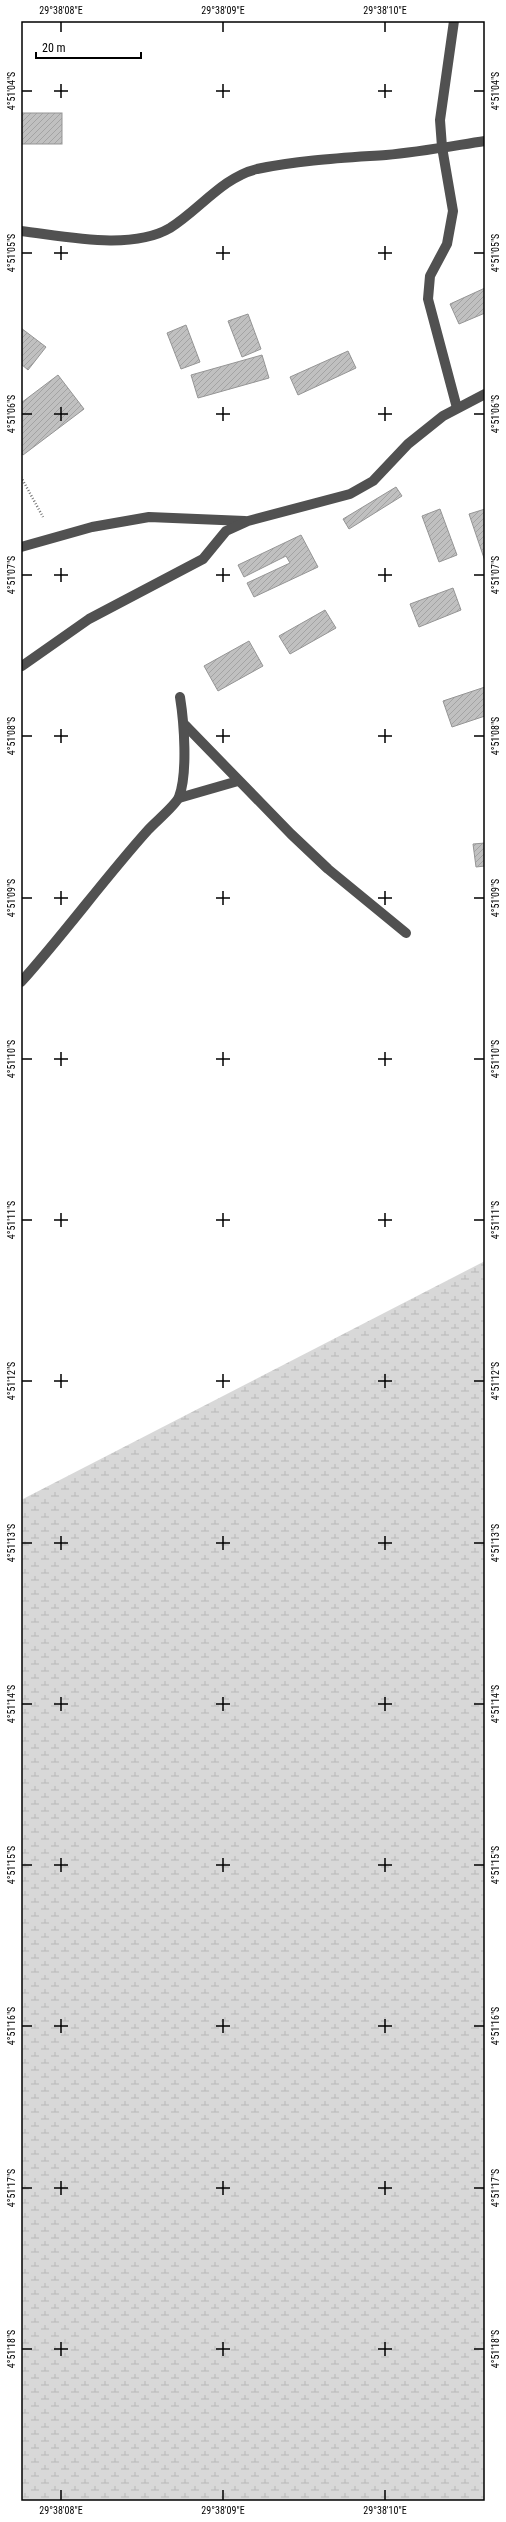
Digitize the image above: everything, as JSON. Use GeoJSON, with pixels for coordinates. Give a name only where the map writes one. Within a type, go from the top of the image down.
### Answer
{"type":"FeatureCollection","features":[{"type":"Feature","properties":{"kind":"street"},"geometry":{"type":"LineString","coordinates":[[454,21],[442,106],[442,147],[453,211],[447,244],[430,276],[428,299],[457,408]]}},
{"type":"Feature","properties":{"kind":"street"},"geometry":{"type":"LineString","coordinates":[[21,231],[120,240],[144,237],[169,228],[236,177],[256,170],[330,159],[387,154],[485,142]]}},
{"type":"Feature","properties":{"kind":"street"},"geometry":{"type":"LineString","coordinates":[[22,666],[82,623],[203,559],[226,531],[248,521],[350,494],[373,481],[408,444],[457,408],[485,394]]}},
{"type":"Feature","properties":{"kind":"street"},"geometry":{"type":"LineString","coordinates":[[21,547],[92,527],[149,517],[248,521]]}},
{"type":"Feature","properties":{"kind":"street"},"geometry":{"type":"LineString","coordinates":[[179,798],[184,765],[185,725],[180,697]]}},
{"type":"Feature","properties":{"kind":"street"},"geometry":{"type":"LineString","coordinates":[[185,725],[238,781],[328,868],[406,933]]}},
{"type":"Feature","properties":{"kind":"street"},"geometry":{"type":"LineString","coordinates":[[21,982],[60,938],[148,830],[179,798],[238,781]]}},
{"type":"Feature","properties":{"kind":"path"},"geometry":{"type":"LineString","coordinates":[[21,477],[40,510],[50,539]]}},
{"type":"Feature","properties":{"kind":"green space"},"geometry":{"type":"Polygon","coordinates":[[[485,1261],[485,2501],[21,2501],[21,1500],[485,1261]]]}},
{"type":"Feature","properties":{"kind":"building"},"geometry":{"type":"Polygon","coordinates":[[[21,113],[62,113],[62,144],[21,144],[21,113]]]}},
{"type":"Feature","properties":{"kind":"building"},"geometry":{"type":"Polygon","coordinates":[[[485,288],[485,313],[459,324],[450,304],[485,288]]]}},
{"type":"Feature","properties":{"kind":"building"},"geometry":{"type":"Polygon","coordinates":[[[248,314],[261,349],[242,357],[228,321],[248,314]]]}},
{"type":"Feature","properties":{"kind":"building"},"geometry":{"type":"Polygon","coordinates":[[[186,325],[200,362],[181,369],[167,333],[186,325]]]}},
{"type":"Feature","properties":{"kind":"building"},"geometry":{"type":"Polygon","coordinates":[[[21,328],[46,347],[28,370],[21,364],[21,328]]]}},
{"type":"Feature","properties":{"kind":"building"},"geometry":{"type":"Polygon","coordinates":[[[348,351],[356,368],[298,395],[290,377],[348,351]]]}},
{"type":"Feature","properties":{"kind":"building"},"geometry":{"type":"Polygon","coordinates":[[[262,355],[269,378],[198,398],[191,375],[262,355]]]}},
{"type":"Feature","properties":{"kind":"building"},"geometry":{"type":"Polygon","coordinates":[[[58,375],[84,409],[23,455],[21,452],[21,403],[58,375]]]}},
{"type":"Feature","properties":{"kind":"building"},"geometry":{"type":"Polygon","coordinates":[[[396,487],[402,496],[349,529],[343,519],[396,487]]]}},
{"type":"Feature","properties":{"kind":"building"},"geometry":{"type":"Polygon","coordinates":[[[440,509],[457,555],[439,562],[422,516],[440,509]]]}},
{"type":"Feature","properties":{"kind":"building"},"geometry":{"type":"Polygon","coordinates":[[[485,509],[485,561],[469,514],[485,509]]]}},
{"type":"Feature","properties":{"kind":"building"},"geometry":{"type":"Polygon","coordinates":[[[301,535],[318,567],[254,597],[247,583],[290,563],[286,556],[244,577],[238,565],[301,535]]]}},
{"type":"Feature","properties":{"kind":"building"},"geometry":{"type":"Polygon","coordinates":[[[453,588],[461,610],[419,627],[410,604],[453,588]]]}},
{"type":"Feature","properties":{"kind":"building"},"geometry":{"type":"Polygon","coordinates":[[[325,610],[336,628],[290,654],[279,636],[325,610]]]}},
{"type":"Feature","properties":{"kind":"building"},"geometry":{"type":"Polygon","coordinates":[[[249,641],[263,666],[218,691],[204,666],[249,641]]]}},
{"type":"Feature","properties":{"kind":"building"},"geometry":{"type":"Polygon","coordinates":[[[485,687],[485,716],[452,727],[443,701],[485,687]]]}},
{"type":"Feature","properties":{"kind":"building"},"geometry":{"type":"Polygon","coordinates":[[[485,843],[485,866],[476,867],[473,844],[485,843]]]}}]}
